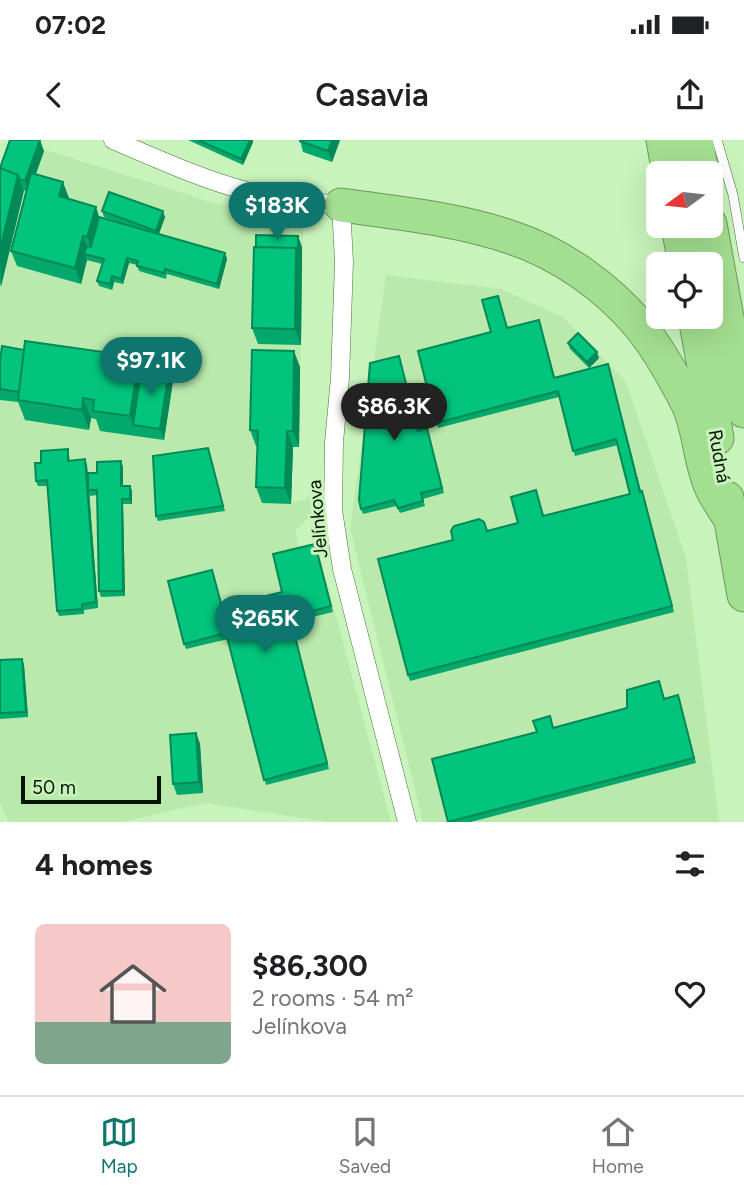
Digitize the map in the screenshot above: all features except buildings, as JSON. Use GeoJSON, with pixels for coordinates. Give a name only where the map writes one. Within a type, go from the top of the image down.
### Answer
{"type":"FeatureCollection","features":[{"type":"Feature","properties":{"kind":"highway"},"geometry":{"type":"LineString","coordinates":[[663,140],[667,161]]}},
{"type":"Feature","properties":{"kind":"highway"},"geometry":{"type":"LineString","coordinates":[[696,140],[700,161]]}},
{"type":"Feature","properties":{"kind":"highway"},"geometry":{"type":"LineString","coordinates":[[341,205],[461,224],[513,237],[551,255],[590,279],[639,325],[664,362],[688,404],[711,488],[731,520]]}},
{"type":"Feature","properties":{"kind":"highway","name":"Rudná"},"geometry":{"type":"LineString","coordinates":[[713,238],[744,411]]}},
{"type":"Feature","properties":{"kind":"highway","name":"Rudná"},"geometry":{"type":"LineString","coordinates":[[697,329],[744,596]]}},
{"type":"Feature","properties":{"kind":"street"},"geometry":{"type":"LineString","coordinates":[[113,140],[201,176],[248,191],[341,205]]}},
{"type":"Feature","properties":{"kind":"street","name":"Jelínkova"},"geometry":{"type":"LineString","coordinates":[[341,205],[344,262],[333,510],[342,569],[407,822]]}},
{"type":"Feature","properties":{"kind":"lane"},"geometry":{"type":"LineString","coordinates":[[718,140],[733,195],[744,258]]}},
{"type":"Feature","properties":{"kind":"shaded area"},"geometry":{"type":"Polygon","coordinates":[[[18,141],[284,225],[303,227],[299,447],[293,447],[291,503],[304,500],[321,487],[313,514],[295,531],[301,553],[318,549],[391,822],[329,822],[205,803],[122,822],[9,822],[0,803],[0,189],[18,141]]]}},
{"type":"Feature","properties":{"kind":"shaded area"},"geometry":{"type":"Polygon","coordinates":[[[386,275],[501,289],[564,318],[626,382],[686,558],[719,822],[423,822],[350,528],[386,275]]]}}]}
